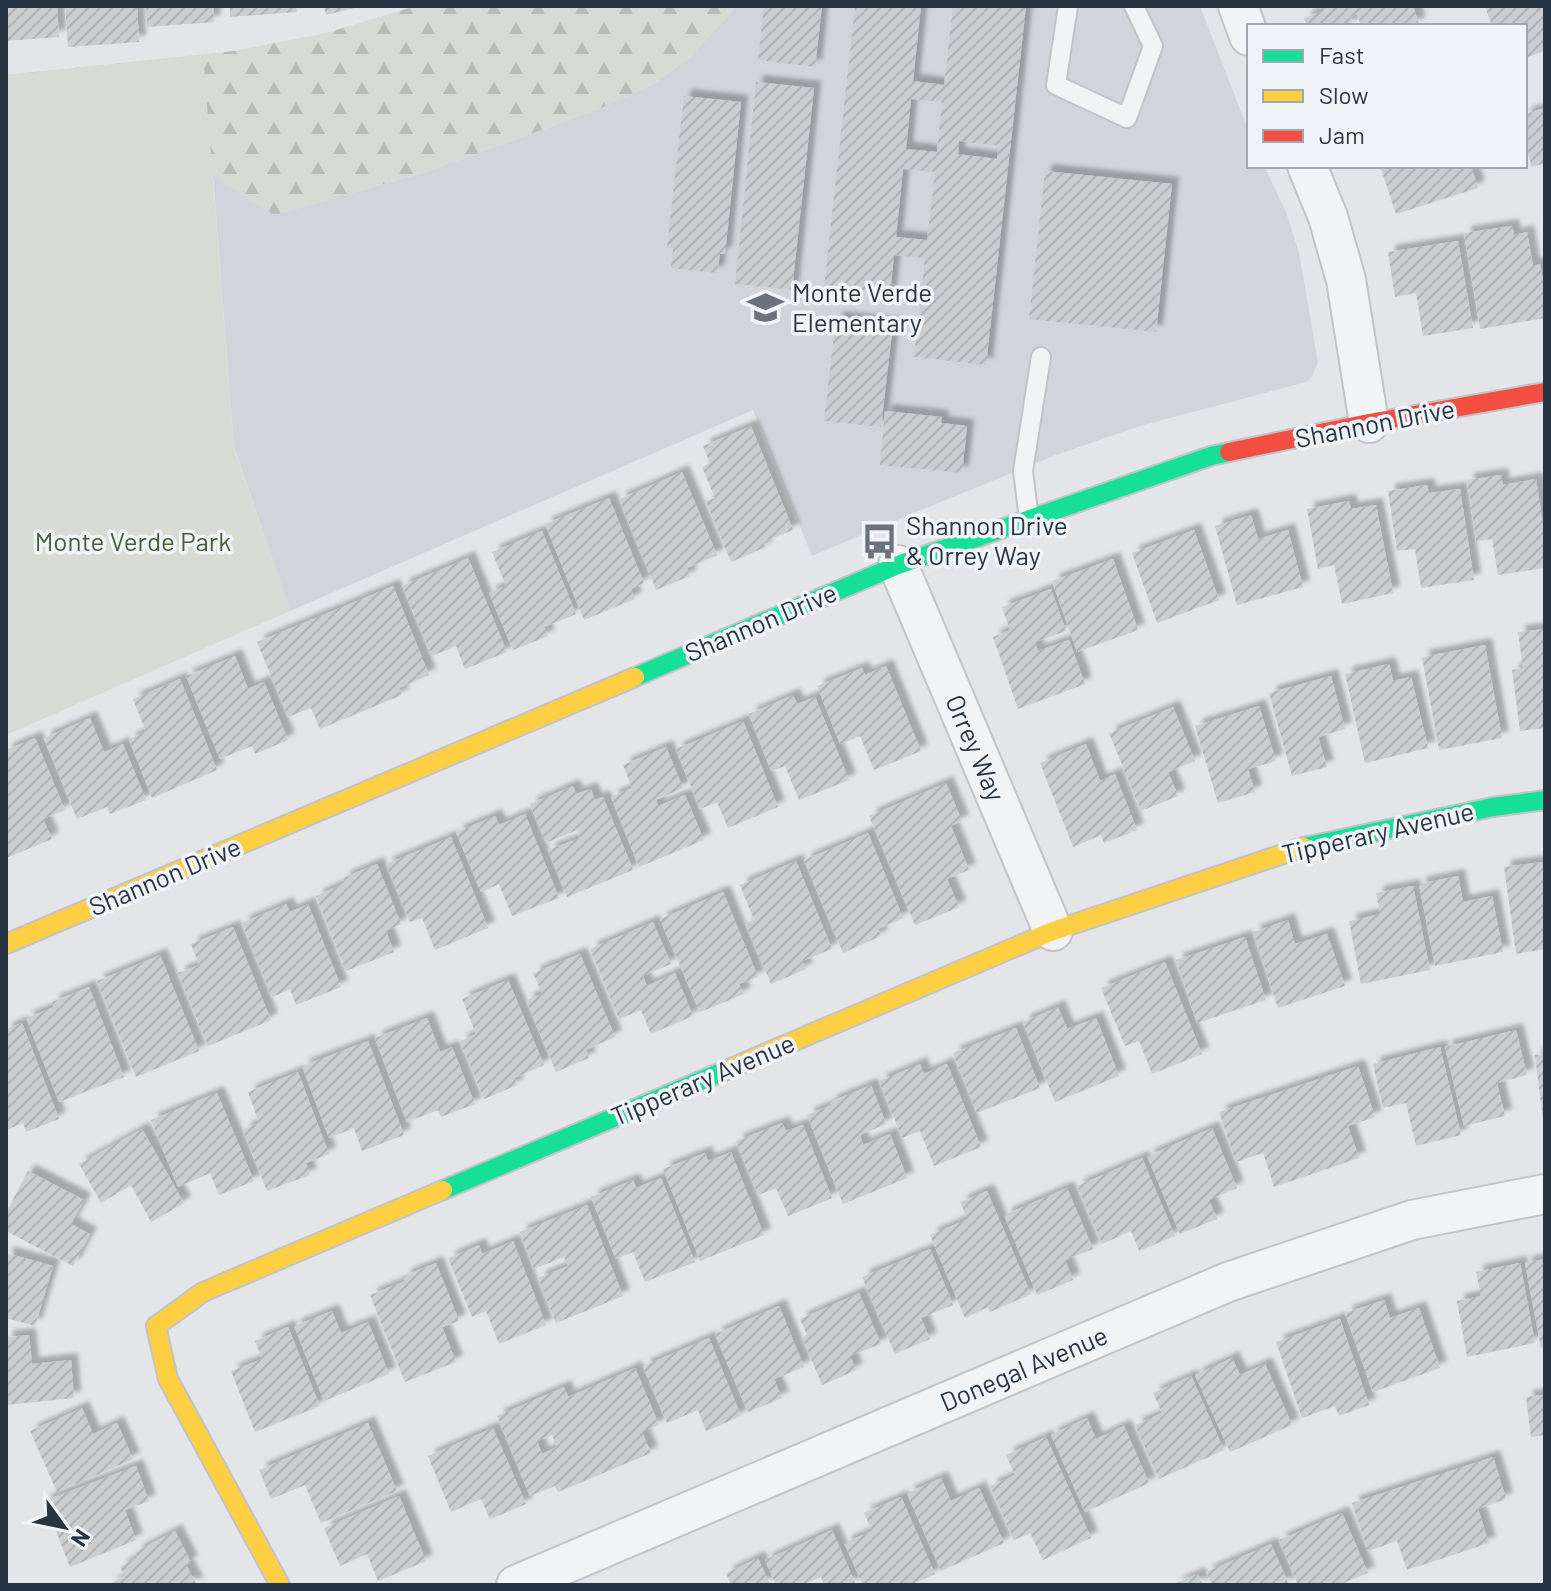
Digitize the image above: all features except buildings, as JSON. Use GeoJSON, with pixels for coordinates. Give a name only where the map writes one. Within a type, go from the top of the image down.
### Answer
{"type":"FeatureCollection","features":[{"type":"Feature","properties":{"kind":"street"},"geometry":{"type":"LineString","coordinates":[[1238,6],[1247,31]]}},
{"type":"Feature","properties":{"kind":"street"},"geometry":{"type":"LineString","coordinates":[[1308,168],[1328,217],[1346,280],[1369,423]]}},
{"type":"Feature","properties":{"kind":"street","name":"Shannon Drive"},"geometry":{"type":"LineString","coordinates":[[6,944],[898,565],[1211,456],[1369,423],[1545,392]]}},
{"type":"Feature","properties":{"kind":"street","name":"Orrey Way"},"geometry":{"type":"LineString","coordinates":[[898,565],[1053,931]]}},
{"type":"Feature","properties":{"kind":"street","name":"Tipperary Avenue"},"geometry":{"type":"LineString","coordinates":[[280,1585],[168,1379],[156,1326],[203,1292],[1053,931],[1312,844],[1493,807],[1545,800]]}},
{"type":"Feature","properties":{"kind":"street","name":"Donegal Avenue"},"geometry":{"type":"LineString","coordinates":[[516,1585],[1228,1282],[1412,1220],[1545,1194]]}},
{"type":"Feature","properties":{"kind":"lane"},"geometry":{"type":"LineString","coordinates":[[1068,6],[1056,85],[1127,118],[1153,46],[1134,6]]}},
{"type":"Feature","properties":{"kind":"lane"},"geometry":{"type":"LineString","coordinates":[[1029,519],[1023,471],[1041,357]]}},
{"type":"Feature","properties":{"kind":"shaded area","name":"Monte Verde Elementary"},"geometry":{"type":"Polygon","coordinates":[[[737,6],[1200,6],[1247,127],[1247,168],[1265,168],[1286,212],[1299,253],[1318,362],[1312,377],[1306,382],[1140,426],[1056,455],[812,556],[753,410],[290,611],[234,446],[213,175],[274,215],[426,172],[599,109],[654,84],[690,57],[737,6]]]}},
{"type":"Feature","properties":{"kind":"green space"},"geometry":{"type":"Polygon","coordinates":[[[416,6],[737,6],[690,57],[654,84],[599,109],[426,172],[274,215],[213,175],[6,75],[234,51],[326,33],[416,6]]]}},
{"type":"Feature","properties":{"kind":"green space","name":"Monte Verde Park"},"geometry":{"type":"Polygon","coordinates":[[[203,55],[234,448],[290,611],[6,735],[6,75],[203,55]]]}},
{"type":"Feature","properties":{"kind":"traffic: fast"},"geometry":{"type":"LineString","coordinates":[[635,677],[898,565],[1229,452]]}},
{"type":"Feature","properties":{"kind":"traffic: fast"},"geometry":{"type":"LineString","coordinates":[[1304,847],[1493,807],[1545,800]]}},
{"type":"Feature","properties":{"kind":"traffic: fast"},"geometry":{"type":"LineString","coordinates":[[443,1190],[731,1068]]}},
{"type":"Feature","properties":{"kind":"traffic: slow"},"geometry":{"type":"LineString","coordinates":[[6,944],[635,677]]}},
{"type":"Feature","properties":{"kind":"traffic: slow"},"geometry":{"type":"LineString","coordinates":[[731,1068],[1053,931],[1304,847]]}},
{"type":"Feature","properties":{"kind":"traffic: slow"},"geometry":{"type":"LineString","coordinates":[[280,1585],[168,1379],[156,1326],[203,1292],[443,1190]]}},
{"type":"Feature","properties":{"kind":"traffic: jam"},"geometry":{"type":"LineString","coordinates":[[1229,452],[1545,392]]}},
{"type":"Feature","properties":{"kind":"place","name":"Monte Verde Elementary"},"geometry":{"type":"Point","coordinates":[766,308]}},
{"type":"Feature","properties":{"kind":"place","name":"Shannon Drive & Orrey Way"},"geometry":{"type":"Point","coordinates":[880,541]}}]}
